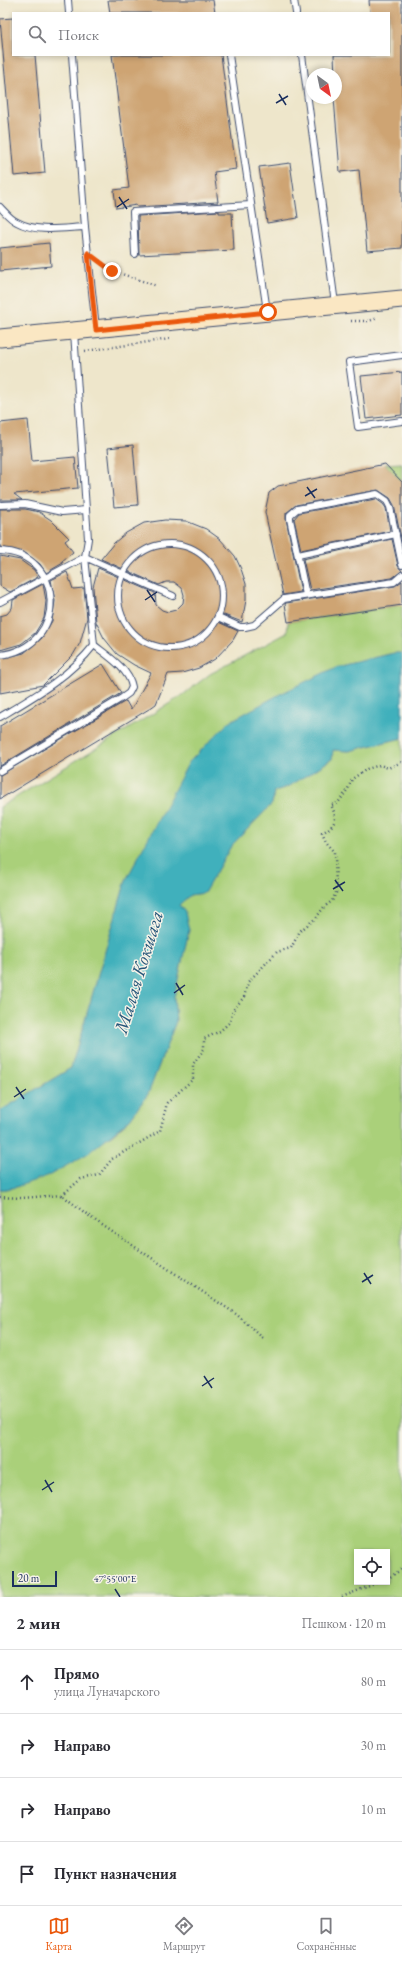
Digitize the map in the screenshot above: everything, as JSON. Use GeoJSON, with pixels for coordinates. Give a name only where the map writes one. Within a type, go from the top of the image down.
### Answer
{"type":"FeatureCollection","features":[{"type":"Feature","properties":{"kind":"main road"},"geometry":{"type":"LineString","coordinates":[[0,338],[96,330],[402,299]]}},
{"type":"Feature","properties":{"kind":"lane"},"geometry":{"type":"LineString","coordinates":[[68,0],[69,12]]}},
{"type":"Feature","properties":{"kind":"lane"},"geometry":{"type":"LineString","coordinates":[[294,0],[296,12]]}},
{"type":"Feature","properties":{"kind":"lane"},"geometry":{"type":"LineString","coordinates":[[72,56],[85,227],[96,330]]}},
{"type":"Feature","properties":{"kind":"lane"},"geometry":{"type":"LineString","coordinates":[[229,56],[268,312]]}},
{"type":"Feature","properties":{"kind":"lane"},"geometry":{"type":"LineString","coordinates":[[302,56],[336,306]]}},
{"type":"Feature","properties":{"kind":"lane"},"geometry":{"type":"LineString","coordinates":[[135,254],[133,212],[251,205]]}},
{"type":"Feature","properties":{"kind":"lane"},"geometry":{"type":"LineString","coordinates":[[0,207],[16,222],[30,227],[50,229],[85,227]]}},
{"type":"Feature","properties":{"kind":"lane"},"geometry":{"type":"LineString","coordinates":[[0,772],[129,693],[132,688],[128,676],[120,666],[94,645],[85,556],[88,539],[74,331]]}},
{"type":"Feature","properties":{"kind":"lane"},"geometry":{"type":"LineString","coordinates":[[402,355],[349,362],[358,427],[402,421]]}},
{"type":"Feature","properties":{"kind":"lane"},"geometry":{"type":"LineString","coordinates":[[306,595],[290,515],[297,509],[377,494],[387,502],[396,534],[402,565]]}},
{"type":"Feature","properties":{"kind":"lane"},"geometry":{"type":"LineString","coordinates":[[0,505],[25,504],[62,512],[86,510]]}},
{"type":"Feature","properties":{"kind":"lane"},"geometry":{"type":"LineString","coordinates":[[298,555],[396,534]]}},
{"type":"Feature","properties":{"kind":"lane"},"geometry":{"type":"LineString","coordinates":[[163,544],[179,544],[194,549],[207,559],[216,571],[219,579],[222,602],[218,617],[210,630],[198,641],[184,647],[168,649],[152,646],[138,639],[127,628],[120,614],[117,599],[118,583],[122,573],[135,556],[148,548],[163,544]]}},
{"type":"Feature","properties":{"kind":"lane"},"geometry":{"type":"LineString","coordinates":[[0,551],[8,551],[23,556],[36,565],[45,578],[50,593],[51,608],[47,624],[39,637],[27,648],[13,654],[0,655]]}},
{"type":"Feature","properties":{"kind":"lane"},"geometry":{"type":"LineString","coordinates":[[85,556],[173,596]]}},
{"type":"Feature","properties":{"kind":"lane"},"geometry":{"type":"LineString","coordinates":[[0,602],[85,556]]}},
{"type":"Feature","properties":{"kind":"lane"},"geometry":{"type":"LineString","coordinates":[[218,617],[240,627],[254,625],[284,599],[394,582],[402,576]]}},
{"type":"Feature","properties":{"kind":"lane"},"geometry":{"type":"LineString","coordinates":[[1,714],[63,676],[79,663],[94,645]]}},
{"type":"Feature","properties":{"kind":"path"},"geometry":{"type":"LineString","coordinates":[[88,253],[112,271],[157,286]]}},
{"type":"Feature","properties":{"kind":"path"},"geometry":{"type":"LineString","coordinates":[[0,1197],[21,1198],[62,1195],[81,1179],[99,1174],[112,1159],[160,1130],[167,1103],[193,1079],[193,1064],[204,1049],[204,1039],[220,1031],[230,1022],[233,1010],[244,997],[248,982],[277,952],[291,948],[300,931],[316,918],[324,907],[332,901],[336,893],[335,852],[326,842],[322,833],[331,828],[335,822],[336,814],[331,805],[338,803],[348,789],[352,779],[367,769],[380,765],[388,768],[402,762]]}},
{"type":"Feature","properties":{"kind":"path"},"geometry":{"type":"LineString","coordinates":[[62,1195],[93,1219],[236,1314],[264,1339]]}},
{"type":"Feature","properties":{"kind":"path"},"geometry":{"type":"LineString","coordinates":[[390,1577],[402,1569]]}},
{"type":"Feature","properties":{"kind":"path"},"geometry":{"type":"LineString","coordinates":[[342,1597],[372,1585]]}},
{"type":"Feature","properties":{"kind":"green space"},"geometry":{"type":"Polygon","coordinates":[[[402,463],[402,482],[385,464],[402,463]]]}},
{"type":"Feature","properties":{"kind":"green space"},"geometry":{"type":"Polygon","coordinates":[[[402,605],[402,653],[394,653],[336,667],[229,722],[152,833],[126,880],[71,1068],[0,1111],[0,807],[180,697],[210,674],[287,633],[288,622],[402,605]]]}},
{"type":"Feature","properties":{"kind":"green space"},"geometry":{"type":"Polygon","coordinates":[[[402,738],[402,1597],[0,1597],[0,1190],[16,1187],[112,1135],[130,1119],[148,1094],[176,1021],[174,997],[189,930],[179,905],[190,895],[204,893],[231,846],[272,804],[274,791],[288,787],[332,759],[332,750],[349,751],[402,738]]]}},
{"type":"Feature","properties":{"kind":"water","name":"Малая Кокшага"},"geometry":{"type":"Polygon","coordinates":[[[394,653],[402,653],[402,738],[349,751],[333,750],[332,759],[288,787],[274,791],[272,804],[231,846],[204,893],[190,895],[179,905],[185,912],[189,930],[174,997],[176,1021],[148,1094],[130,1119],[87,1154],[50,1175],[16,1187],[0,1190],[0,1111],[71,1068],[126,880],[189,762],[229,722],[280,694],[336,667],[394,653]]]}},
{"type":"Feature","properties":{"kind":"building"},"geometry":{"type":"Polygon","coordinates":[[[108,0],[213,0],[215,12],[110,12],[108,0]]]}},
{"type":"Feature","properties":{"kind":"building"},"geometry":{"type":"Polygon","coordinates":[[[369,0],[402,0],[402,248],[367,251],[359,170],[340,172],[334,104],[342,104],[342,68],[335,68],[334,56],[390,56],[390,12],[370,12],[369,0]]]}},
{"type":"Feature","properties":{"kind":"building"},"geometry":{"type":"Polygon","coordinates":[[[12,18],[12,56],[35,56],[45,173],[14,176],[0,19],[12,18]]]}},
{"type":"Feature","properties":{"kind":"building"},"geometry":{"type":"Polygon","coordinates":[[[112,56],[221,56],[236,169],[214,172],[218,202],[137,207],[137,205],[116,208],[114,190],[129,188],[112,56]]]}},
{"type":"Feature","properties":{"kind":"building"},"geometry":{"type":"Polygon","coordinates":[[[290,163],[298,218],[267,223],[259,167],[290,163]]]}},
{"type":"Feature","properties":{"kind":"building"},"geometry":{"type":"Polygon","coordinates":[[[219,211],[219,213],[232,213],[234,250],[139,255],[138,216],[219,211]]]}},
{"type":"Feature","properties":{"kind":"building"},"geometry":{"type":"Polygon","coordinates":[[[49,243],[51,266],[0,271],[0,248],[49,243]]]}},
{"type":"Feature","properties":{"kind":"building"},"geometry":{"type":"Polygon","coordinates":[[[402,372],[402,415],[366,419],[361,376],[402,372]]]}},
{"type":"Feature","properties":{"kind":"building"},"geometry":{"type":"Polygon","coordinates":[[[28,420],[32,461],[75,457],[78,488],[14,494],[22,500],[0,500],[0,423],[28,420]]]}},
{"type":"Feature","properties":{"kind":"building"},"geometry":{"type":"Polygon","coordinates":[[[133,445],[138,505],[114,507],[108,448],[133,445]]]}},
{"type":"Feature","properties":{"kind":"building"},"geometry":{"type":"Polygon","coordinates":[[[385,464],[402,482],[402,543],[394,505],[390,498],[378,490],[296,505],[286,513],[286,519],[301,592],[283,595],[265,512],[269,493],[278,486],[385,464]]]}},
{"type":"Feature","properties":{"kind":"building"},"geometry":{"type":"Polygon","coordinates":[[[376,499],[386,508],[390,531],[301,550],[294,519],[299,513],[376,499]]]}},
{"type":"Feature","properties":{"kind":"building"},"geometry":{"type":"Polygon","coordinates":[[[0,509],[25,509],[39,512],[51,520],[69,538],[65,541],[73,552],[62,561],[63,563],[46,573],[40,564],[24,552],[0,547],[0,509]]]}},
{"type":"Feature","properties":{"kind":"building"},"geometry":{"type":"Polygon","coordinates":[[[165,520],[186,521],[206,529],[220,539],[235,556],[246,584],[246,600],[242,622],[219,613],[216,613],[214,617],[216,621],[238,631],[233,640],[215,659],[199,668],[182,673],[168,674],[156,704],[149,709],[0,799],[0,775],[126,701],[131,710],[151,673],[134,665],[117,654],[104,638],[96,622],[93,587],[98,568],[155,593],[156,605],[162,610],[168,612],[176,610],[183,603],[184,595],[182,588],[174,582],[166,582],[159,585],[101,559],[114,543],[126,533],[144,523],[165,520]]]}},
{"type":"Feature","properties":{"kind":"building"},"geometry":{"type":"Polygon","coordinates":[[[392,539],[398,566],[402,571],[392,578],[310,590],[303,559],[392,539]]]}},
{"type":"Feature","properties":{"kind":"building"},"geometry":{"type":"Polygon","coordinates":[[[0,556],[20,560],[34,570],[38,577],[10,592],[0,586],[0,556]]]}},
{"type":"Feature","properties":{"kind":"building"},"geometry":{"type":"Polygon","coordinates":[[[67,572],[73,589],[84,588],[87,618],[80,643],[73,655],[43,685],[0,693],[0,659],[24,653],[42,638],[52,621],[55,601],[51,580],[67,572]]]}},
{"type":"Feature","properties":{"kind":"building"},"geometry":{"type":"Polygon","coordinates":[[[402,581],[402,605],[288,622],[286,603],[395,586],[402,581]]]}},
{"type":"Feature","properties":{"kind":"building"},"geometry":{"type":"Polygon","coordinates":[[[43,584],[46,601],[44,618],[35,633],[21,644],[0,650],[0,616],[7,614],[12,608],[13,600],[43,584]]]}},
{"type":"Feature","properties":{"kind":"building"},"geometry":{"type":"Polygon","coordinates":[[[103,664],[121,693],[0,766],[0,726],[103,664]]]}},
{"type":"Feature","properties":{"kind":"route"},"geometry":{"type":"LineString","coordinates":[[112,271],[88,253],[96,330],[268,312]]}}]}
